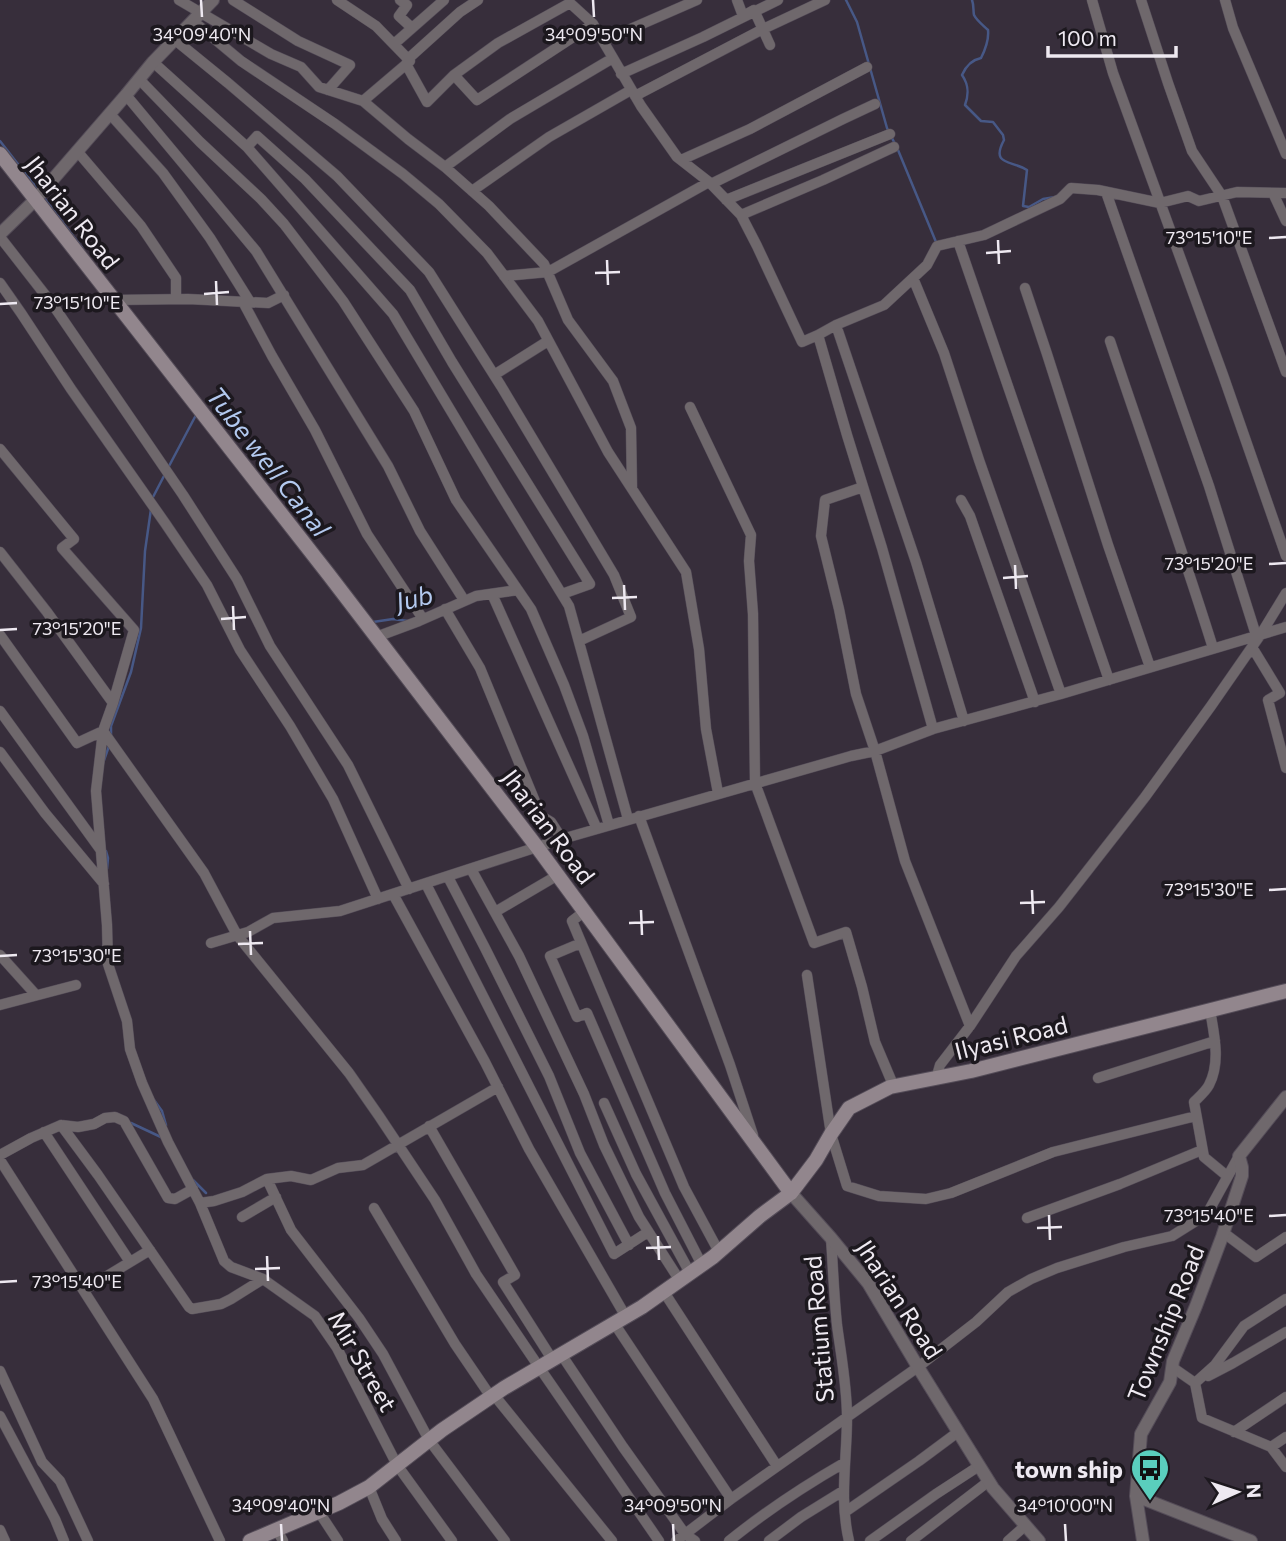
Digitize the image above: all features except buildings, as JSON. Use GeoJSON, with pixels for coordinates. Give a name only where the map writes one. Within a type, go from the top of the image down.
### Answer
{"type":"FeatureCollection","features":[{"type":"Feature","properties":{"kind":"main road","name":"Jharian Road"},"geometry":{"type":"LineString","coordinates":[[0,154],[558,875],[791,1194]]}},
{"type":"Feature","properties":{"kind":"main road","name":"Ilyasi Road"},"geometry":{"type":"LineString","coordinates":[[255,1540],[280,1536],[319,1512],[369,1487],[492,1396],[620,1320],[691,1273],[791,1194],[849,1108],[894,1087],[936,1079],[1286,991]]}},
{"type":"Feature","properties":{"kind":"street"},"geometry":{"type":"LineString","coordinates":[[179,0],[241,61],[335,124],[439,204],[487,253],[538,321],[608,452],[686,572],[699,649],[706,729],[718,793]]}},
{"type":"Feature","properties":{"kind":"street"},"geometry":{"type":"LineString","coordinates":[[213,0],[153,62],[35,200],[0,236],[53,305],[237,579],[270,646],[348,765],[409,889]]}},
{"type":"Feature","properties":{"kind":"street"},"geometry":{"type":"LineString","coordinates":[[233,0],[298,41],[349,65],[328,90]]}},
{"type":"Feature","properties":{"kind":"street"},"geometry":{"type":"LineString","coordinates":[[337,0],[376,26],[394,44],[407,62],[427,102],[454,75],[498,43],[569,1],[593,24],[621,74],[677,157],[710,183],[741,215],[802,342],[884,305],[927,265],[937,246],[984,235],[1060,199],[1071,188],[1160,203],[1188,196],[1199,201],[1237,192],[1286,192]]}},
{"type":"Feature","properties":{"kind":"street"},"geometry":{"type":"LineString","coordinates":[[400,0],[407,5],[399,16],[412,28]]}},
{"type":"Feature","properties":{"kind":"street"},"geometry":{"type":"LineString","coordinates":[[363,101],[460,12],[478,0]]}},
{"type":"Feature","properties":{"kind":"street"},"geometry":{"type":"LineString","coordinates":[[603,41],[697,0]]}},
{"type":"Feature","properties":{"kind":"street"},"geometry":{"type":"LineString","coordinates":[[737,0],[743,16],[754,10]]}},
{"type":"Feature","properties":{"kind":"street"},"geometry":{"type":"LineString","coordinates":[[621,74],[778,0]]}},
{"type":"Feature","properties":{"kind":"street"},"geometry":{"type":"LineString","coordinates":[[472,191],[549,137],[825,0]]}},
{"type":"Feature","properties":{"kind":"street"},"geometry":{"type":"LineString","coordinates":[[1091,0],[1113,73],[1286,556]]}},
{"type":"Feature","properties":{"kind":"street"},"geometry":{"type":"LineString","coordinates":[[1141,0],[1192,151],[1222,196],[1286,372]]}},
{"type":"Feature","properties":{"kind":"street"},"geometry":{"type":"LineString","coordinates":[[1225,0],[1233,28],[1286,154]]}},
{"type":"Feature","properties":{"kind":"street"},"geometry":{"type":"LineString","coordinates":[[394,44],[441,1]]}},
{"type":"Feature","properties":{"kind":"street"},"geometry":{"type":"LineString","coordinates":[[754,10],[770,45]]}},
{"type":"Feature","properties":{"kind":"street"},"geometry":{"type":"LineString","coordinates":[[197,17],[302,67],[319,87],[363,101],[446,167],[489,206],[544,264],[568,320],[613,381],[618,393],[631,428],[632,489]]}},
{"type":"Feature","properties":{"kind":"street"},"geometry":{"type":"LineString","coordinates":[[454,75],[477,100],[593,24]]}},
{"type":"Feature","properties":{"kind":"street"},"geometry":{"type":"LineString","coordinates":[[174,39],[327,167],[429,272],[495,375],[614,575],[631,617],[579,641]]}},
{"type":"Feature","properties":{"kind":"street"},"geometry":{"type":"LineString","coordinates":[[446,167],[510,119],[613,58]]}},
{"type":"Feature","properties":{"kind":"street"},"geometry":{"type":"LineString","coordinates":[[153,62],[247,147],[393,314],[562,594],[569,607],[634,817],[730,1065],[757,1146]]}},
{"type":"Feature","properties":{"kind":"street"},"geometry":{"type":"LineString","coordinates":[[681,160],[750,129],[867,67]]}},
{"type":"Feature","properties":{"kind":"street"},"geometry":{"type":"LineString","coordinates":[[139,79],[284,223],[343,301],[414,411],[456,500],[531,609],[583,736],[609,825]]}},
{"type":"Feature","properties":{"kind":"street"},"geometry":{"type":"LineString","coordinates":[[126,95],[256,251],[388,466],[420,531],[464,600]]}},
{"type":"Feature","properties":{"kind":"street"},"geometry":{"type":"LineString","coordinates":[[504,276],[548,272],[710,183],[875,104]]}},
{"type":"Feature","properties":{"kind":"street"},"geometry":{"type":"LineString","coordinates":[[110,114],[163,173],[210,238],[246,302],[272,356],[315,430],[367,534],[423,619]]}},
{"type":"Feature","properties":{"kind":"street"},"geometry":{"type":"LineString","coordinates":[[726,200],[890,134]]}},
{"type":"Feature","properties":{"kind":"street"},"geometry":{"type":"LineString","coordinates":[[247,147],[257,136],[278,154],[305,178],[410,290],[590,584],[562,594]]}},
{"type":"Feature","properties":{"kind":"street"},"geometry":{"type":"LineString","coordinates":[[741,215],[894,147]]}},
{"type":"Feature","properties":{"kind":"street"},"geometry":{"type":"LineString","coordinates":[[77,151],[141,226],[176,278],[176,299]]}},
{"type":"Feature","properties":{"kind":"street"},"geometry":{"type":"LineString","coordinates":[[1106,192],[1259,635]]}},
{"type":"Feature","properties":{"kind":"street"},"geometry":{"type":"LineString","coordinates":[[1273,193],[1286,221]]}},
{"type":"Feature","properties":{"kind":"street"},"geometry":{"type":"LineString","coordinates":[[958,241],[1109,680]]}},
{"type":"Feature","properties":{"kind":"street"},"geometry":{"type":"LineString","coordinates":[[913,278],[944,353],[1060,694]]}},
{"type":"Feature","properties":{"kind":"street"},"geometry":{"type":"LineString","coordinates":[[0,283],[207,585],[240,650],[290,726],[333,799],[378,899]]}},
{"type":"Feature","properties":{"kind":"street"},"geometry":{"type":"LineString","coordinates":[[1025,288],[1150,667]]}},
{"type":"Feature","properties":{"kind":"street"},"geometry":{"type":"LineString","coordinates":[[113,300],[176,299],[268,303],[284,295]]}},
{"type":"Feature","properties":{"kind":"street"},"geometry":{"type":"LineString","coordinates":[[836,325],[916,562],[964,721]]}},
{"type":"Feature","properties":{"kind":"street"},"geometry":{"type":"LineString","coordinates":[[818,335],[933,729]]}},
{"type":"Feature","properties":{"kind":"street"},"geometry":{"type":"LineString","coordinates":[[495,375],[548,341]]}},
{"type":"Feature","properties":{"kind":"street"},"geometry":{"type":"LineString","coordinates":[[1110,341],[1213,648]]}},
{"type":"Feature","properties":{"kind":"street"},"geometry":{"type":"LineString","coordinates":[[690,407],[751,534],[749,561],[754,627],[755,783],[814,943],[846,932],[875,1042],[894,1087]]}},
{"type":"Feature","properties":{"kind":"street","name":"Mir Street"},"geometry":{"type":"LineString","coordinates":[[0,449],[74,539],[62,548],[134,630],[103,731],[96,791],[108,964],[127,1021],[130,1049],[143,1085],[168,1142],[200,1203],[224,1261],[231,1267],[263,1279],[316,1316],[337,1348],[397,1465],[452,1541]]}},
{"type":"Feature","properties":{"kind":"street"},"geometry":{"type":"LineString","coordinates":[[863,487],[825,499],[821,536],[856,694],[875,751],[905,861],[970,1026]]}},
{"type":"Feature","properties":{"kind":"street"},"geometry":{"type":"LineString","coordinates":[[961,500],[970,516],[1035,702]]}},
{"type":"Feature","properties":{"kind":"street"},"geometry":{"type":"LineString","coordinates":[[0,552],[113,703]]}},
{"type":"Feature","properties":{"kind":"street"},"geometry":{"type":"LineString","coordinates":[[376,637],[476,596],[517,590]]}},
{"type":"Feature","properties":{"kind":"street"},"geometry":{"type":"LineString","coordinates":[[936,1079],[940,1065],[970,1026],[1016,956],[1059,907],[1145,797],[1252,647],[1286,593]]}},
{"type":"Feature","properties":{"kind":"street"},"geometry":{"type":"LineString","coordinates":[[492,594],[597,829]]}},
{"type":"Feature","properties":{"kind":"street"},"geometry":{"type":"LineString","coordinates":[[445,609],[480,668],[541,816],[551,822],[562,839]]}},
{"type":"Feature","properties":{"kind":"street"},"geometry":{"type":"LineString","coordinates":[[211,943],[247,932],[273,918],[340,911],[634,817],[875,751],[933,729],[1035,702],[1286,627]]}},
{"type":"Feature","properties":{"kind":"street"},"geometry":{"type":"LineString","coordinates":[[0,635],[77,743],[103,731],[204,873],[237,935],[349,1073],[435,1200],[476,1274],[659,1541]]}},
{"type":"Feature","properties":{"kind":"street"},"geometry":{"type":"LineString","coordinates":[[1252,647],[1280,693],[1268,701],[1286,768]]}},
{"type":"Feature","properties":{"kind":"street"},"geometry":{"type":"LineString","coordinates":[[0,711],[102,852]]}},
{"type":"Feature","properties":{"kind":"street"},"geometry":{"type":"LineString","coordinates":[[0,752],[45,813],[104,885]]}},
{"type":"Feature","properties":{"kind":"street"},"geometry":{"type":"LineString","coordinates":[[471,869],[519,956],[584,1094],[604,1144],[648,1232],[691,1273]]}},
{"type":"Feature","properties":{"kind":"street"},"geometry":{"type":"LineString","coordinates":[[495,912],[558,875]]}},
{"type":"Feature","properties":{"kind":"street"},"geometry":{"type":"LineString","coordinates":[[448,877],[549,1076],[580,1153],[629,1244]]}},
{"type":"Feature","properties":{"kind":"street"},"geometry":{"type":"LineString","coordinates":[[426,884],[614,1254],[648,1232]]}},
{"type":"Feature","properties":{"kind":"street"},"geometry":{"type":"LineString","coordinates":[[393,894],[620,1320],[731,1499]]}},
{"type":"Feature","properties":{"kind":"street"},"geometry":{"type":"LineString","coordinates":[[585,911],[572,921],[684,1187],[719,1252]]}},
{"type":"Feature","properties":{"kind":"street"},"geometry":{"type":"LineString","coordinates":[[581,943],[550,956],[577,1017],[587,1013],[665,1192],[691,1273]]}},
{"type":"Feature","properties":{"kind":"street"},"geometry":{"type":"LineString","coordinates":[[0,955],[36,995]]}},
{"type":"Feature","properties":{"kind":"street"},"geometry":{"type":"LineString","coordinates":[[807,975],[831,1134],[846,1186],[879,1196],[926,1199],[951,1193],[1053,1152],[1196,1116]]}},
{"type":"Feature","properties":{"kind":"street"},"geometry":{"type":"LineString","coordinates":[[0,1005],[76,985]]}},
{"type":"Feature","properties":{"kind":"street"},"geometry":{"type":"LineString","coordinates":[[1210,1010],[1215,1041],[1215,1064],[1209,1086],[1194,1102],[1204,1157],[1227,1176]]}},
{"type":"Feature","properties":{"kind":"street"},"geometry":{"type":"LineString","coordinates":[[1098,1078],[1215,1041]]}},
{"type":"Feature","properties":{"kind":"street"},"geometry":{"type":"LineString","coordinates":[[200,1203],[242,1192],[267,1179],[291,1176],[311,1180],[338,1168],[363,1165],[498,1087]]}},
{"type":"Feature","properties":{"kind":"street"},"geometry":{"type":"LineString","coordinates":[[676,1541],[918,1367],[976,1322],[1008,1292],[1057,1268],[1124,1247],[1172,1236],[1207,1213],[1239,1156],[1286,1097]]}},
{"type":"Feature","properties":{"kind":"street"},"geometry":{"type":"LineString","coordinates":[[604,1103],[636,1174],[691,1273]]}},
{"type":"Feature","properties":{"kind":"street"},"geometry":{"type":"LineString","coordinates":[[192,1189],[175,1199],[168,1198],[124,1121],[115,1117],[78,1127],[61,1125],[0,1157],[153,1399],[220,1541]]}},
{"type":"Feature","properties":{"kind":"street"},"geometry":{"type":"LineString","coordinates":[[61,1125],[188,1307],[221,1304],[263,1279]]}},
{"type":"Feature","properties":{"kind":"street"},"geometry":{"type":"LineString","coordinates":[[429,1126],[515,1275],[503,1282],[685,1534],[695,1541]]}},
{"type":"Feature","properties":{"kind":"street"},"geometry":{"type":"LineString","coordinates":[[44,1132],[130,1262]]}},
{"type":"Feature","properties":{"kind":"street"},"geometry":{"type":"LineString","coordinates":[[1027,1218],[1121,1184],[1202,1150]]}},
{"type":"Feature","properties":{"kind":"street","name":"Township Road"},"geometry":{"type":"LineString","coordinates":[[1143,1541],[1136,1496],[1141,1434],[1170,1382],[1173,1361],[1224,1233],[1242,1176],[1239,1156]]}},
{"type":"Feature","properties":{"kind":"street"},"geometry":{"type":"LineString","coordinates":[[267,1179],[292,1230],[383,1354],[429,1440],[505,1541]]}},
{"type":"Feature","properties":{"kind":"street","name":"Jharian Road"},"geometry":{"type":"LineString","coordinates":[[791,1194],[868,1283],[979,1466],[1039,1541]]}},
{"type":"Feature","properties":{"kind":"street"},"geometry":{"type":"LineString","coordinates":[[242,1217],[276,1197]]}},
{"type":"Feature","properties":{"kind":"street"},"geometry":{"type":"LineString","coordinates":[[374,1208],[443,1324],[492,1396],[612,1541]]}},
{"type":"Feature","properties":{"kind":"street"},"geometry":{"type":"LineString","coordinates":[[1224,1233],[1256,1257],[1286,1237]]}},
{"type":"Feature","properties":{"kind":"street","name":"Statium Road"},"geometry":{"type":"LineString","coordinates":[[831,1238],[847,1416],[843,1491],[849,1541]]}},
{"type":"Feature","properties":{"kind":"street"},"geometry":{"type":"LineString","coordinates":[[84,1290],[150,1250]]}},
{"type":"Feature","properties":{"kind":"street"},"geometry":{"type":"LineString","coordinates":[[664,1292],[777,1466]]}},
{"type":"Feature","properties":{"kind":"street"},"geometry":{"type":"LineString","coordinates":[[1195,1383],[1215,1365],[1244,1326],[1286,1299]]}},
{"type":"Feature","properties":{"kind":"street"},"geometry":{"type":"LineString","coordinates":[[1195,1383],[1286,1332]]}},
{"type":"Feature","properties":{"kind":"street"},"geometry":{"type":"LineString","coordinates":[[1172,1367],[1195,1383],[1202,1418],[1271,1447],[1286,1467]]}},
{"type":"Feature","properties":{"kind":"street"},"geometry":{"type":"LineString","coordinates":[[0,1371],[42,1462],[60,1481],[88,1541]]}},
{"type":"Feature","properties":{"kind":"street"},"geometry":{"type":"LineString","coordinates":[[1234,1432],[1286,1397]]}},
{"type":"Feature","properties":{"kind":"street"},"geometry":{"type":"LineString","coordinates":[[0,1416],[64,1541]]}},
{"type":"Feature","properties":{"kind":"street"},"geometry":{"type":"LineString","coordinates":[[845,1511],[958,1432]]}},
{"type":"Feature","properties":{"kind":"street"},"geometry":{"type":"LineString","coordinates":[[1271,1447],[1286,1437]]}},
{"type":"Feature","properties":{"kind":"street"},"geometry":{"type":"LineString","coordinates":[[729,1541],[813,1481],[844,1463]]}},
{"type":"Feature","properties":{"kind":"street"},"geometry":{"type":"LineString","coordinates":[[870,1541],[979,1466]]}},
{"type":"Feature","properties":{"kind":"street"},"geometry":{"type":"LineString","coordinates":[[911,1541],[989,1481]]}},
{"type":"Feature","properties":{"kind":"street"},"geometry":{"type":"LineString","coordinates":[[369,1487],[396,1541]]}},
{"type":"Feature","properties":{"kind":"street"},"geometry":{"type":"LineString","coordinates":[[769,1541],[843,1491]]}},
{"type":"Feature","properties":{"kind":"street"},"geometry":{"type":"LineString","coordinates":[[1136,1496],[1251,1541]]}},
{"type":"Feature","properties":{"kind":"street"},"geometry":{"type":"LineString","coordinates":[[319,1512],[338,1541]]}},
{"type":"Feature","properties":{"kind":"street"},"geometry":{"type":"LineString","coordinates":[[1007,1541],[1026,1525]]}},
{"type":"Feature","properties":{"kind":"street"},"geometry":{"type":"LineString","coordinates":[[0,1530],[5,1541]]}},
{"type":"Feature","properties":{"kind":"waterway"},"geometry":{"type":"LineString","coordinates":[[846,0],[857,22],[887,128],[936,242]]}},
{"type":"Feature","properties":{"kind":"waterway"},"geometry":{"type":"LineString","coordinates":[[972,0],[974,15],[988,33],[981,58],[969,64],[962,75],[968,90],[965,105],[981,121],[993,122],[1003,135],[1001,158],[1027,170],[1023,206],[1029,207],[1043,199],[1055,197]]}},
{"type":"Feature","properties":{"kind":"waterway","name":"Tube well Canal"},"geometry":{"type":"LineString","coordinates":[[0,141],[38,190]]}},
{"type":"Feature","properties":{"kind":"waterway","name":"Tube well Canal"},"geometry":{"type":"LineString","coordinates":[[44,198],[83,249]]}},
{"type":"Feature","properties":{"kind":"waterway"},"geometry":{"type":"LineString","coordinates":[[168,468],[196,415]]}},
{"type":"Feature","properties":{"kind":"waterway"},"geometry":{"type":"LineString","coordinates":[[152,499],[165,474]]}},
{"type":"Feature","properties":{"kind":"waterway"},"geometry":{"type":"LineString","coordinates":[[111,736],[111,726],[131,672],[141,628],[145,551],[151,509]]}},
{"type":"Feature","properties":{"kind":"waterway","name":"Jub"},"geometry":{"type":"LineString","coordinates":[[373,622],[393,619],[408,621]]}},
{"type":"Feature","properties":{"kind":"waterway"},"geometry":{"type":"LineString","coordinates":[[102,766],[109,746]]}},
{"type":"Feature","properties":{"kind":"waterway"},"geometry":{"type":"LineString","coordinates":[[106,851],[107,869]]}},
{"type":"Feature","properties":{"kind":"waterway"},"geometry":{"type":"LineString","coordinates":[[154,1100],[162,1111],[166,1125]]}},
{"type":"Feature","properties":{"kind":"waterway"},"geometry":{"type":"LineString","coordinates":[[131,1123],[163,1138]]}},
{"type":"Feature","properties":{"kind":"waterway"},"geometry":{"type":"LineString","coordinates":[[193,1180],[206,1193]]}},
{"type":"Feature","properties":{"kind":"place","name":"town ship"},"geometry":{"type":"Point","coordinates":[1150,1502]}}]}
